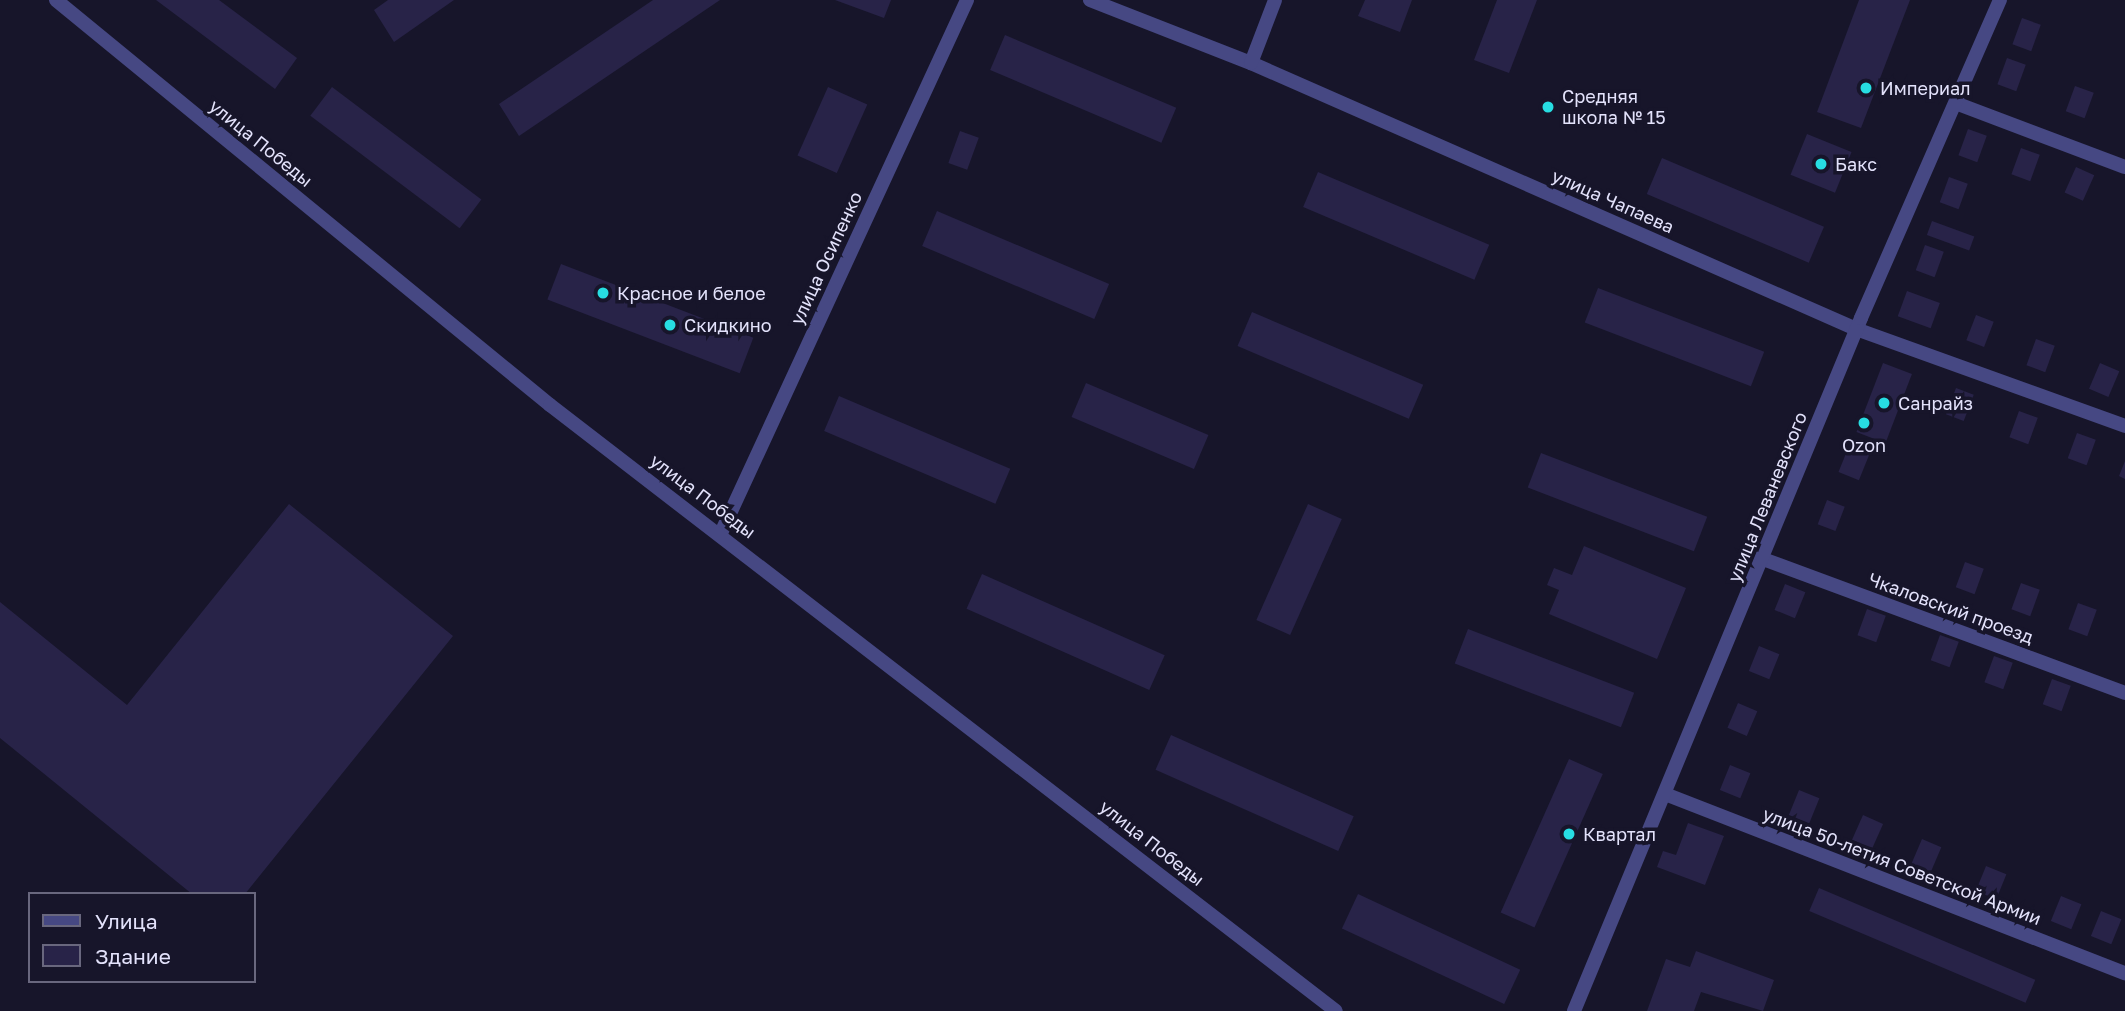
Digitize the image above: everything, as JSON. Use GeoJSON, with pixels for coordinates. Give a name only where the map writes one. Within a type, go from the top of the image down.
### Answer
{"type":"FeatureCollection","features":[{"type":"Feature","properties":{"kind":"street","name":"улица Победы"},"geometry":{"type":"LineString","coordinates":[[56,0],[550,405],[721,533],[1336,1011]]}},
{"type":"Feature","properties":{"kind":"street","name":"улица Осипенко"},"geometry":{"type":"LineString","coordinates":[[721,533],[967,0]]}},
{"type":"Feature","properties":{"kind":"street","name":"улица Чапаева"},"geometry":{"type":"LineString","coordinates":[[1090,0],[1251,63],[1856,329],[2125,426]]}},
{"type":"Feature","properties":{"kind":"street"},"geometry":{"type":"LineString","coordinates":[[1251,63],[1275,0]]}},
{"type":"Feature","properties":{"kind":"street","name":"улица Леваневского"},"geometry":{"type":"LineString","coordinates":[[1574,1011],[1856,329],[1958,104],[2000,0]]}},
{"type":"Feature","properties":{"kind":"street"},"geometry":{"type":"LineString","coordinates":[[1958,104],[2125,167]]}},
{"type":"Feature","properties":{"kind":"street","name":"Чкаловский проезд"},"geometry":{"type":"LineString","coordinates":[[1763,559],[2125,693]]}},
{"type":"Feature","properties":{"kind":"street","name":"улица 50-летия Советской Армии"},"geometry":{"type":"LineString","coordinates":[[1665,794],[2125,973]]}},
{"type":"Feature","properties":{"kind":"building"},"geometry":{"type":"Polygon","coordinates":[[[156,0],[219,0],[297,58],[275,89],[156,0]]]}},
{"type":"Feature","properties":{"kind":"building"},"geometry":{"type":"Polygon","coordinates":[[[388,0],[454,0],[394,42],[374,10],[388,0]]]}},
{"type":"Feature","properties":{"kind":"building"},"geometry":{"type":"Polygon","coordinates":[[[653,0],[720,0],[519,136],[499,104],[653,0]]]}},
{"type":"Feature","properties":{"kind":"building"},"geometry":{"type":"Polygon","coordinates":[[[835,0],[891,0],[884,18],[835,0]]]}},
{"type":"Feature","properties":{"kind":"building"},"geometry":{"type":"Polygon","coordinates":[[[1365,0],[1412,0],[1400,32],[1358,16],[1365,0]]]}},
{"type":"Feature","properties":{"kind":"building"},"geometry":{"type":"Polygon","coordinates":[[[1497,0],[1537,0],[1509,73],[1474,60],[1497,0]]]}},
{"type":"Feature","properties":{"kind":"building"},"geometry":{"type":"Polygon","coordinates":[[[1859,0],[1910,0],[1861,128],[1817,112],[1859,0]]]}},
{"type":"Feature","properties":{"kind":"building"},"geometry":{"type":"Polygon","coordinates":[[[2022,18],[2041,25],[2031,51],[2012,44],[2022,18]]]}},
{"type":"Feature","properties":{"kind":"building"},"geometry":{"type":"Polygon","coordinates":[[[1005,35],[1176,108],[1161,143],[990,70],[1005,35]]]}},
{"type":"Feature","properties":{"kind":"building"},"geometry":{"type":"Polygon","coordinates":[[[2007,58],[2026,65],[2016,91],[1997,84],[2007,58]]]}},
{"type":"Feature","properties":{"kind":"building"},"geometry":{"type":"Polygon","coordinates":[[[2075,86],[2094,93],[2085,118],[2066,111],[2075,86]]]}},
{"type":"Feature","properties":{"kind":"building"},"geometry":{"type":"Polygon","coordinates":[[[332,87],[481,200],[460,228],[310,116],[332,87]]]}},
{"type":"Feature","properties":{"kind":"building"},"geometry":{"type":"Polygon","coordinates":[[[828,87],[867,104],[837,173],[797,156],[828,87]]]}},
{"type":"Feature","properties":{"kind":"building"},"geometry":{"type":"Polygon","coordinates":[[[1968,129],[1987,136],[1977,162],[1958,155],[1968,129]]]}},
{"type":"Feature","properties":{"kind":"building"},"geometry":{"type":"Polygon","coordinates":[[[960,131],[979,138],[967,170],[948,163],[960,131]]]}},
{"type":"Feature","properties":{"kind":"building","name":"Бакс"},"geometry":{"type":"Polygon","coordinates":[[[1807,134],[1852,152],[1835,193],[1791,175],[1807,134]]]}},
{"type":"Feature","properties":{"kind":"building"},"geometry":{"type":"Polygon","coordinates":[[[2021,148],[2040,155],[2030,181],[2011,174],[2021,148]]]}},
{"type":"Feature","properties":{"kind":"building"},"geometry":{"type":"Polygon","coordinates":[[[1662,158],[1824,227],[1809,263],[1647,194],[1662,158]]]}},
{"type":"Feature","properties":{"kind":"building"},"geometry":{"type":"Polygon","coordinates":[[[2076,167],[2094,175],[2083,201],[2065,193],[2076,167]]]}},
{"type":"Feature","properties":{"kind":"building"},"geometry":{"type":"Polygon","coordinates":[[[1318,172],[1489,245],[1474,280],[1303,207],[1318,172]]]}},
{"type":"Feature","properties":{"kind":"building"},"geometry":{"type":"Polygon","coordinates":[[[1949,177],[1968,184],[1959,209],[1940,202],[1949,177]]]}},
{"type":"Feature","properties":{"kind":"building"},"geometry":{"type":"Polygon","coordinates":[[[937,211],[1109,284],[1094,319],[922,246],[937,211]]]}},
{"type":"Feature","properties":{"kind":"building"},"geometry":{"type":"Polygon","coordinates":[[[1932,221],[1974,236],[1969,250],[1927,235],[1932,221]]]}},
{"type":"Feature","properties":{"kind":"building"},"geometry":{"type":"Polygon","coordinates":[[[1925,245],[1944,252],[1935,277],[1916,270],[1925,245]]]}},
{"type":"Feature","properties":{"kind":"building"},"geometry":{"type":"Polygon","coordinates":[[[561,264],[753,338],[740,373],[547,299],[561,264]]]}},
{"type":"Feature","properties":{"kind":"building"},"geometry":{"type":"Polygon","coordinates":[[[1598,288],[1764,352],[1751,386],[1585,323],[1598,288]]]}},
{"type":"Feature","properties":{"kind":"building"},"geometry":{"type":"Polygon","coordinates":[[[1907,291],[1940,303],[1931,328],[1898,316],[1907,291]]]}},
{"type":"Feature","properties":{"kind":"building"},"geometry":{"type":"Polygon","coordinates":[[[1252,312],[1423,385],[1409,419],[1238,346],[1252,312]]]}},
{"type":"Feature","properties":{"kind":"building"},"geometry":{"type":"Polygon","coordinates":[[[1976,315],[1994,322],[1984,347],[1966,340],[1976,315]]]}},
{"type":"Feature","properties":{"kind":"building"},"geometry":{"type":"Polygon","coordinates":[[[2036,339],[2055,346],[2045,372],[2026,365],[2036,339]]]}},
{"type":"Feature","properties":{"kind":"building","name":"Санрайз"},"geometry":{"type":"Polygon","coordinates":[[[1883,363],[1912,374],[1885,443],[1856,432],[1883,363]]]}},
{"type":"Feature","properties":{"kind":"building"},"geometry":{"type":"Polygon","coordinates":[[[2100,363],[2119,371],[2108,397],[2089,389],[2100,363]]]}},
{"type":"Feature","properties":{"kind":"building"},"geometry":{"type":"Polygon","coordinates":[[[1086,383],[1208,435],[1194,469],[1072,417],[1086,383]]]}},
{"type":"Feature","properties":{"kind":"building"},"geometry":{"type":"Polygon","coordinates":[[[1956,388],[1974,395],[1964,421],[1946,414],[1956,388]]]}},
{"type":"Feature","properties":{"kind":"building"},"geometry":{"type":"Polygon","coordinates":[[[839,396],[1010,469],[995,504],[824,431],[839,396]]]}},
{"type":"Feature","properties":{"kind":"building"},"geometry":{"type":"Polygon","coordinates":[[[2019,411],[2038,418],[2028,444],[2009,437],[2019,411]]]}},
{"type":"Feature","properties":{"kind":"building"},"geometry":{"type":"Polygon","coordinates":[[[2077,433],[2096,440],[2087,465],[2068,458],[2077,433]]]}},
{"type":"Feature","properties":{"kind":"building"},"geometry":{"type":"Polygon","coordinates":[[[1849,446],[1869,454],[1859,480],[1839,472],[1849,446]]]}},
{"type":"Feature","properties":{"kind":"building"},"geometry":{"type":"Polygon","coordinates":[[[1541,453],[1707,517],[1694,551],[1528,488],[1541,453]]]}},
{"type":"Feature","properties":{"kind":"building"},"geometry":{"type":"Polygon","coordinates":[[[2125,461],[2125,479],[2119,476],[2125,461]]]}},
{"type":"Feature","properties":{"kind":"building"},"geometry":{"type":"Polygon","coordinates":[[[1827,500],[1845,507],[1835,531],[1818,524],[1827,500]]]}},
{"type":"Feature","properties":{"kind":"building"},"geometry":{"type":"Polygon","coordinates":[[[289,504],[453,636],[247,892],[190,892],[0,738],[0,602],[127,705],[289,504]]]}},
{"type":"Feature","properties":{"kind":"building"},"geometry":{"type":"Polygon","coordinates":[[[1308,504],[1342,519],[1290,635],[1256,620],[1308,504]]]}},
{"type":"Feature","properties":{"kind":"building"},"geometry":{"type":"Polygon","coordinates":[[[1584,546],[1686,588],[1657,659],[1549,614],[1559,590],[1547,585],[1554,568],[1572,575],[1584,546]]]}},
{"type":"Feature","properties":{"kind":"building"},"geometry":{"type":"Polygon","coordinates":[[[1965,562],[1984,569],[1975,594],[1956,587],[1965,562]]]}},
{"type":"Feature","properties":{"kind":"building"},"geometry":{"type":"Polygon","coordinates":[[[982,574],[1165,655],[1149,690],[967,609],[982,574]]]}},
{"type":"Feature","properties":{"kind":"building"},"geometry":{"type":"Polygon","coordinates":[[[2021,583],[2040,590],[2030,616],[2011,609],[2021,583]]]}},
{"type":"Feature","properties":{"kind":"building"},"geometry":{"type":"Polygon","coordinates":[[[1785,584],[1805,592],[1795,618],[1775,610],[1785,584]]]}},
{"type":"Feature","properties":{"kind":"building"},"geometry":{"type":"Polygon","coordinates":[[[2078,603],[2097,610],[2087,636],[2068,629],[2078,603]]]}},
{"type":"Feature","properties":{"kind":"building"},"geometry":{"type":"Polygon","coordinates":[[[1867,609],[1886,616],[1876,642],[1857,635],[1867,609]]]}},
{"type":"Feature","properties":{"kind":"building"},"geometry":{"type":"Polygon","coordinates":[[[1468,629],[1634,693],[1621,727],[1455,664],[1468,629]]]}},
{"type":"Feature","properties":{"kind":"building"},"geometry":{"type":"Polygon","coordinates":[[[1940,635],[1959,642],[1950,667],[1931,660],[1940,635]]]}},
{"type":"Feature","properties":{"kind":"building"},"geometry":{"type":"Polygon","coordinates":[[[1759,646],[1779,654],[1769,679],[1749,671],[1759,646]]]}},
{"type":"Feature","properties":{"kind":"building"},"geometry":{"type":"Polygon","coordinates":[[[1994,656],[2013,663],[2003,689],[1984,682],[1994,656]]]}},
{"type":"Feature","properties":{"kind":"building"},"geometry":{"type":"Polygon","coordinates":[[[2052,679],[2071,686],[2062,711],[2043,704],[2052,679]]]}},
{"type":"Feature","properties":{"kind":"building"},"geometry":{"type":"Polygon","coordinates":[[[1738,703],[1757,711],[1747,736],[1727,728],[1738,703]]]}},
{"type":"Feature","properties":{"kind":"building"},"geometry":{"type":"Polygon","coordinates":[[[1171,735],[1354,816],[1338,851],[1156,770],[1171,735]]]}},
{"type":"Feature","properties":{"kind":"building"},"geometry":{"type":"Polygon","coordinates":[[[1569,759],[1603,774],[1534,928],[1501,912],[1569,759]]]}},
{"type":"Feature","properties":{"kind":"building"},"geometry":{"type":"Polygon","coordinates":[[[1730,765],[1750,773],[1740,798],[1720,790],[1730,765]]]}},
{"type":"Feature","properties":{"kind":"building"},"geometry":{"type":"Polygon","coordinates":[[[1799,790],[1819,798],[1809,823],[1789,815],[1799,790]]]}},
{"type":"Feature","properties":{"kind":"building"},"geometry":{"type":"Polygon","coordinates":[[[1863,815],[1883,824],[1872,849],[1852,840],[1863,815]]]}},
{"type":"Feature","properties":{"kind":"building"},"geometry":{"type":"Polygon","coordinates":[[[1688,823],[1724,836],[1705,885],[1657,867],[1663,851],[1676,855],[1688,823]]]}},
{"type":"Feature","properties":{"kind":"building"},"geometry":{"type":"Polygon","coordinates":[[[1922,839],[1941,847],[1931,872],[1911,864],[1922,839]]]}},
{"type":"Feature","properties":{"kind":"building"},"geometry":{"type":"Polygon","coordinates":[[[1986,866],[2006,874],[1996,899],[1976,891],[1986,866]]]}},
{"type":"Feature","properties":{"kind":"building"},"geometry":{"type":"Polygon","coordinates":[[[1819,888],[2035,980],[2026,1003],[1809,911],[1819,888]]]}},
{"type":"Feature","properties":{"kind":"building"},"geometry":{"type":"Polygon","coordinates":[[[1358,894],[1520,970],[1504,1004],[1342,928],[1358,894]]]}},
{"type":"Feature","properties":{"kind":"building"},"geometry":{"type":"Polygon","coordinates":[[[2061,896],[2081,904],[2071,929],[2051,921],[2061,896]]]}},
{"type":"Feature","properties":{"kind":"building"},"geometry":{"type":"Polygon","coordinates":[[[2101,911],[2121,919],[2111,944],[2091,936],[2101,911]]]}},
{"type":"Feature","properties":{"kind":"building"},"geometry":{"type":"Polygon","coordinates":[[[1696,951],[1774,980],[1763,1011],[1701,992],[1694,1011],[1647,1011],[1666,959],[1690,967],[1696,951]]]}},
{"type":"Feature","properties":{"kind":"place","name":"Империал"},"geometry":{"type":"Point","coordinates":[1866,88]}},
{"type":"Feature","properties":{"kind":"place","name":"Средняя школа № 15"},"geometry":{"type":"Point","coordinates":[1548,107]}},
{"type":"Feature","properties":{"kind":"place","name":"Бакс"},"geometry":{"type":"Point","coordinates":[1821,164]}},
{"type":"Feature","properties":{"kind":"place","name":"Красное и белое"},"geometry":{"type":"Point","coordinates":[603,293]}},
{"type":"Feature","properties":{"kind":"place","name":"Скидкино"},"geometry":{"type":"Point","coordinates":[670,325]}},
{"type":"Feature","properties":{"kind":"place","name":"Санрайз"},"geometry":{"type":"Point","coordinates":[1884,403]}},
{"type":"Feature","properties":{"kind":"place","name":"Ozon"},"geometry":{"type":"Point","coordinates":[1864,423]}},
{"type":"Feature","properties":{"kind":"place","name":"Квартал"},"geometry":{"type":"Point","coordinates":[1569,834]}}]}
